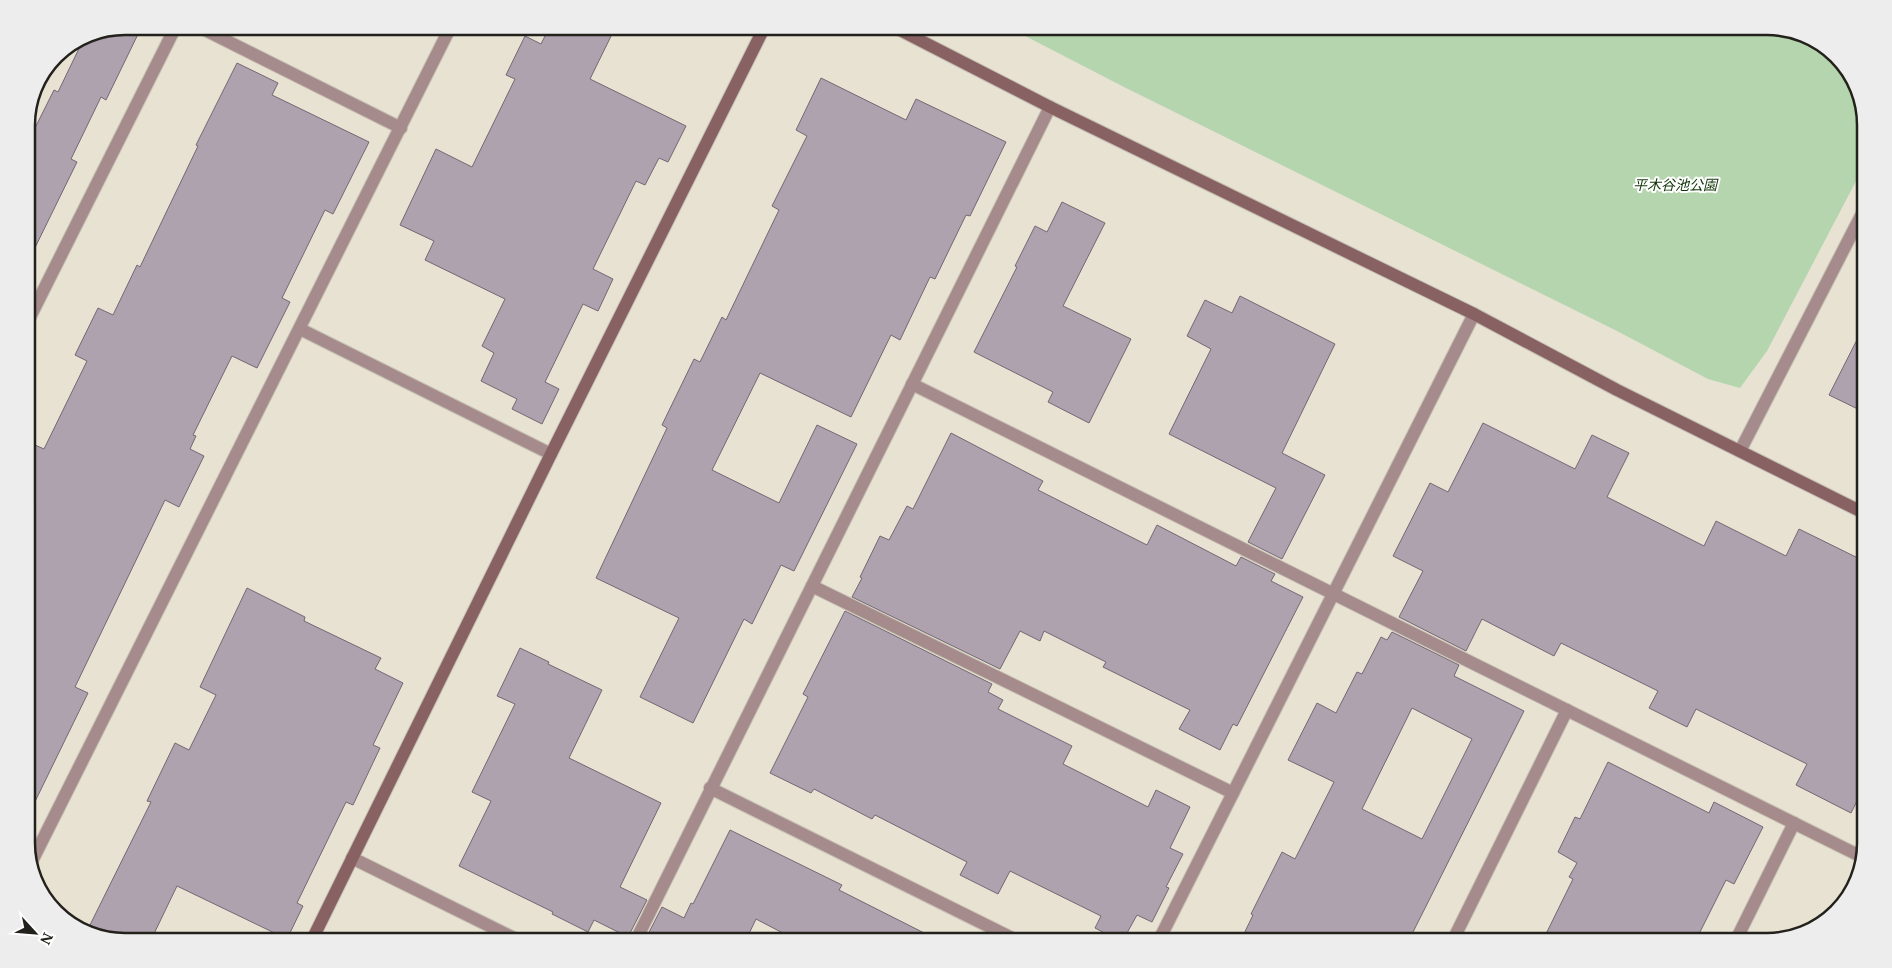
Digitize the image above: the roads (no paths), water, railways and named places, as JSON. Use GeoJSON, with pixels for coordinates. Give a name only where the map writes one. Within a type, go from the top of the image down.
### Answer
{"type":"FeatureCollection","features":[{"type":"Feature","properties":{"kind":"street"},"geometry":{"type":"LineString","coordinates":[[35,307],[171,35]]}},
{"type":"Feature","properties":{"kind":"street"},"geometry":{"type":"LineString","coordinates":[[214,35],[401,128]]}},
{"type":"Feature","properties":{"kind":"street"},"geometry":{"type":"LineString","coordinates":[[36,854],[447,35]]}},
{"type":"Feature","properties":{"kind":"street"},"geometry":{"type":"LineString","coordinates":[[315,933],[551,454],[760,35]]}},
{"type":"Feature","properties":{"kind":"street"},"geometry":{"type":"LineString","coordinates":[[910,35],[1050,107],[1474,314],[1740,452],[1857,510]]}},
{"type":"Feature","properties":{"kind":"street"},"geometry":{"type":"LineString","coordinates":[[640,933],[710,788],[1050,107]]}},
{"type":"Feature","properties":{"kind":"street"},"geometry":{"type":"LineString","coordinates":[[1740,452],[1857,224]]}},
{"type":"Feature","properties":{"kind":"street"},"geometry":{"type":"LineString","coordinates":[[1162,933],[1474,314]]}},
{"type":"Feature","properties":{"kind":"street"},"geometry":{"type":"LineString","coordinates":[[300,329],[551,454]]}},
{"type":"Feature","properties":{"kind":"street"},"geometry":{"type":"LineString","coordinates":[[912,384],[1856,854]]}},
{"type":"Feature","properties":{"kind":"street"},"geometry":{"type":"LineString","coordinates":[[812,586],[1232,793]]}},
{"type":"Feature","properties":{"kind":"street"},"geometry":{"type":"LineString","coordinates":[[1456,933],[1567,710]]}},
{"type":"Feature","properties":{"kind":"street"},"geometry":{"type":"LineString","coordinates":[[710,788],[1002,933]]}},
{"type":"Feature","properties":{"kind":"street"},"geometry":{"type":"LineString","coordinates":[[1739,933],[1794,823]]}},
{"type":"Feature","properties":{"kind":"street"},"geometry":{"type":"LineString","coordinates":[[352,858],[504,933]]}},
{"type":"Feature","properties":{"kind":"park label","name":"平木谷池公園"},"geometry":{"type":"Point","coordinates":[1675,184]}}]}
